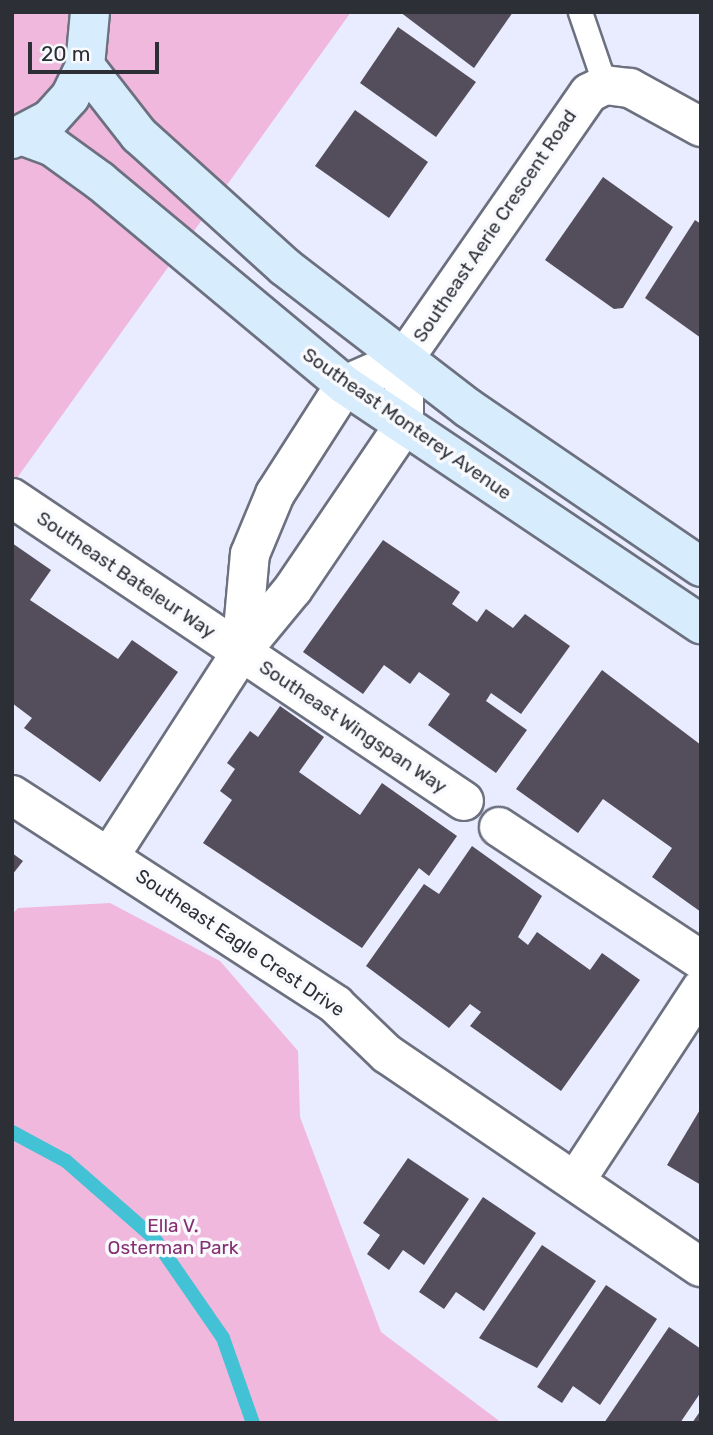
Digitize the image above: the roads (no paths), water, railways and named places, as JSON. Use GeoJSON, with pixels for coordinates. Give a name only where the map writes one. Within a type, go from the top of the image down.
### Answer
{"type":"FeatureCollection","features":[{"type":"Feature","properties":{"kind":"street"},"geometry":{"type":"LineString","coordinates":[[18,138],[70,97],[85,66],[90,12]]}},
{"type":"Feature","properties":{"kind":"street"},"geometry":{"type":"LineString","coordinates":[[85,66],[115,109],[229,220],[404,359],[701,567]]}},
{"type":"Feature","properties":{"kind":"street"},"geometry":{"type":"LineString","coordinates":[[605,85],[630,88],[701,127]]}},
{"type":"Feature","properties":{"kind":"street","name":"Southeast Aerie Crescent Road"},"geometry":{"type":"LineString","coordinates":[[404,359],[567,117],[605,85]]}},
{"type":"Feature","properties":{"kind":"street","name":"Southeast Monterey Avenue"},"geometry":{"type":"LineString","coordinates":[[18,138],[53,147],[100,181],[345,385],[701,624]]}},
{"type":"Feature","properties":{"kind":"street"},"geometry":{"type":"LineString","coordinates":[[241,652],[250,554],[275,495],[345,385],[404,359]]}},
{"type":"Feature","properties":{"kind":"street"},"geometry":{"type":"LineString","coordinates":[[111,854],[241,652],[293,589],[404,425],[404,359]]}},
{"type":"Feature","properties":{"kind":"street","name":"Southeast Bateleur Way"},"geometry":{"type":"LineString","coordinates":[[12,498],[241,652]]}},
{"type":"Feature","properties":{"kind":"street","name":"Southeast Wingspan Way"},"geometry":{"type":"LineString","coordinates":[[241,652],[464,801]]}},
{"type":"Feature","properties":{"kind":"street","name":"Southeast Eagle Crest Drive"},"geometry":{"type":"LineString","coordinates":[[12,794],[111,854],[336,1005],[387,1054],[701,1267]]}},
{"type":"Feature","properties":{"kind":"street"},"geometry":{"type":"LineString","coordinates":[[499,827],[701,960]]}},
{"type":"Feature","properties":{"kind":"street"},"geometry":{"type":"LineString","coordinates":[[576,1180],[701,989]]}},
{"type":"Feature","properties":{"kind":"lane"},"geometry":{"type":"LineString","coordinates":[[580,12],[605,85]]}},
{"type":"Feature","properties":{"kind":"waterway"},"geometry":{"type":"LineString","coordinates":[[12,1132],[66,1161],[154,1238],[223,1338],[253,1423]]}},
{"type":"Feature","properties":{"kind":"park label","name":"Ella V. Osterman Park"},"geometry":{"type":"Point","coordinates":[173,1237]}}]}
